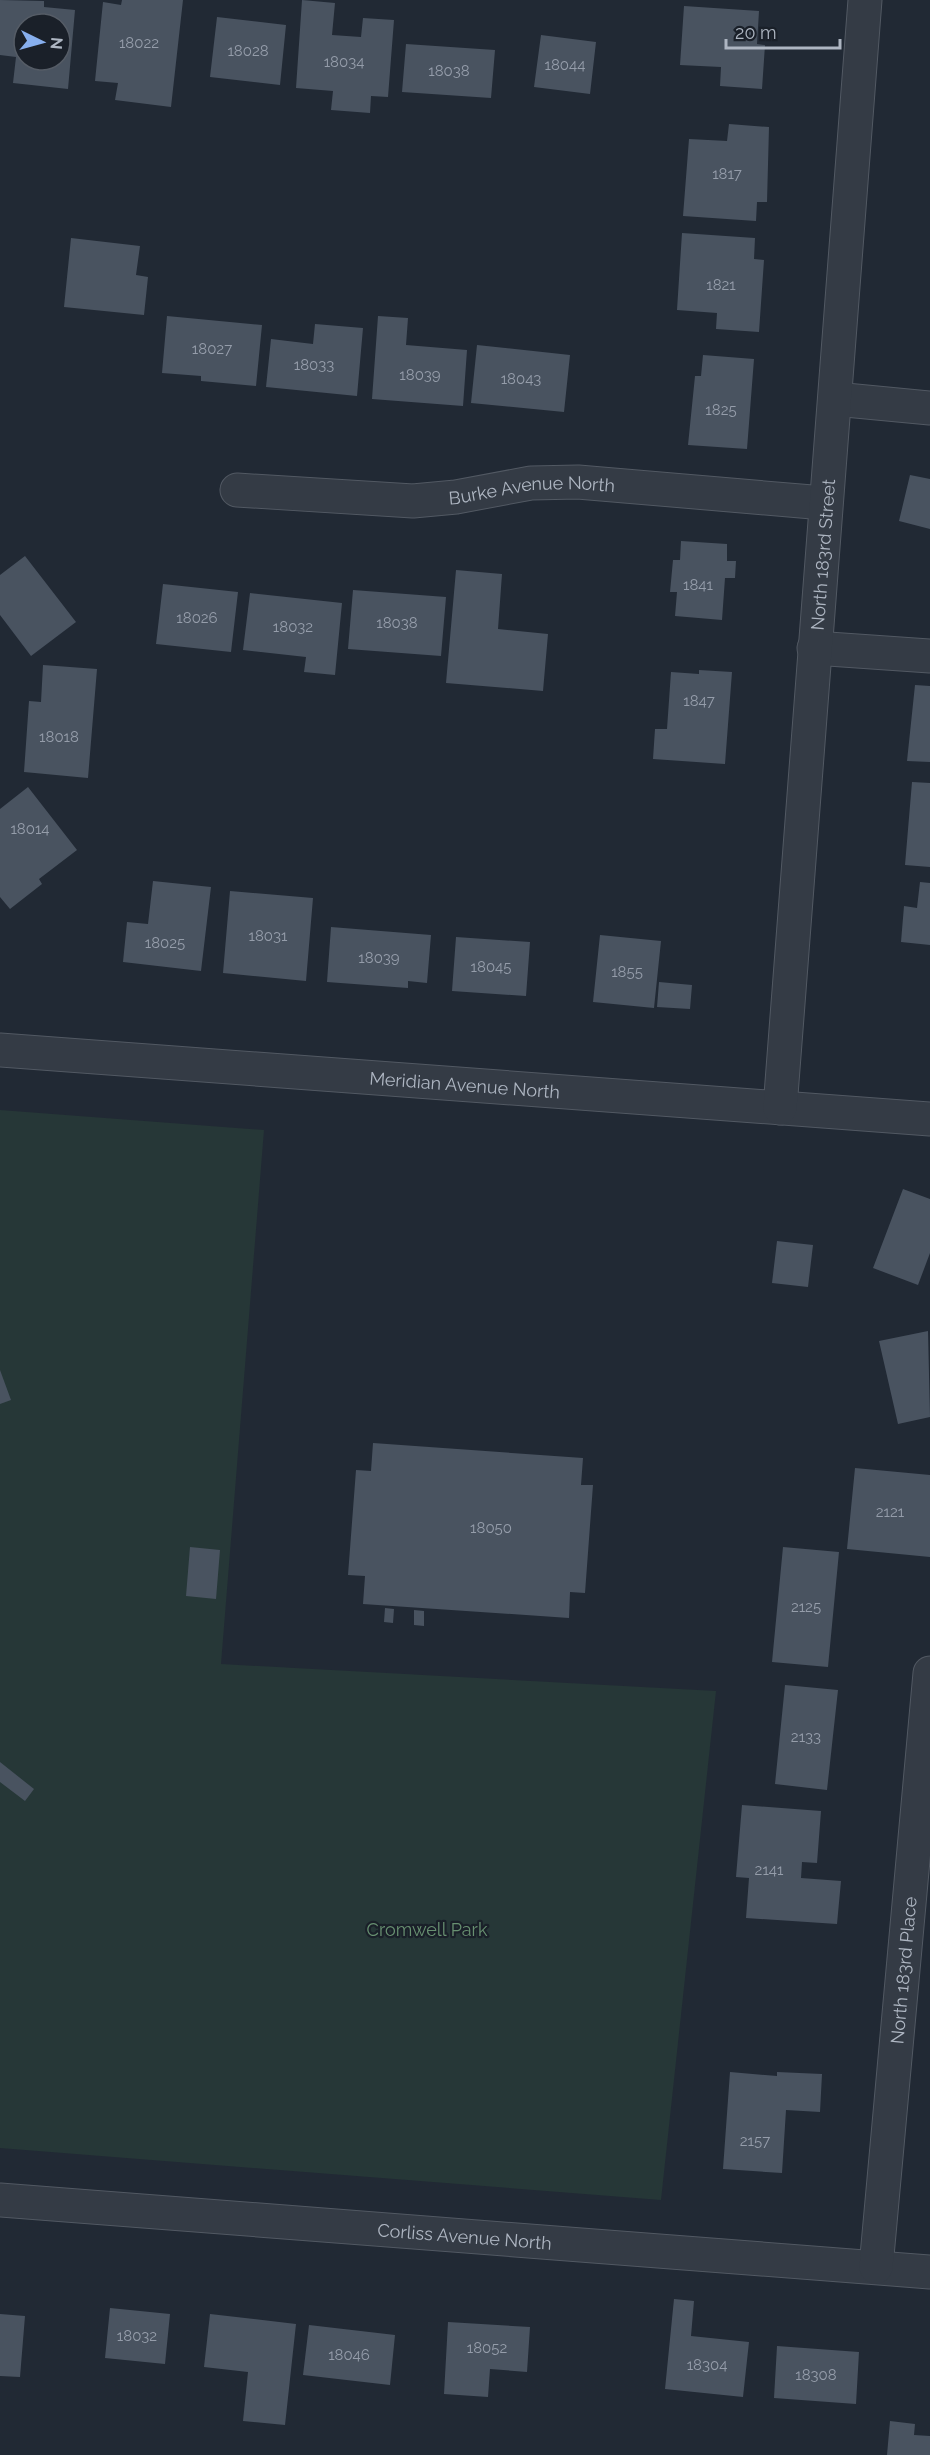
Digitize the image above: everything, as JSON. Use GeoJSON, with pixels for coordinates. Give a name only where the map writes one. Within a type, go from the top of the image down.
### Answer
{"type":"FeatureCollection","features":[{"type":"Feature","properties":{"kind":"street","name":"North 183rd Street"},"geometry":{"type":"LineString","coordinates":[[780,1108],[865,0]]}},
{"type":"Feature","properties":{"kind":"street"},"geometry":{"type":"LineString","coordinates":[[836,399],[930,408]]}},
{"type":"Feature","properties":{"kind":"street","name":"Burke Avenue North"},"geometry":{"type":"LineString","coordinates":[[237,490],[413,501],[456,498],[531,483],[578,482],[825,503]]}},
{"type":"Feature","properties":{"kind":"street"},"geometry":{"type":"LineString","coordinates":[[814,648],[930,656]]}},
{"type":"Feature","properties":{"kind":"street","name":"Meridian Avenue North"},"geometry":{"type":"LineString","coordinates":[[0,1050],[930,1119]]}},
{"type":"Feature","properties":{"kind":"street","name":"North 183rd Place"},"geometry":{"type":"LineString","coordinates":[[876,2267],[928,1732],[930,1673]]}},
{"type":"Feature","properties":{"kind":"street","name":"Corliss Avenue North"},"geometry":{"type":"LineString","coordinates":[[0,2200],[930,2272]]}},
{"type":"Feature","properties":{"kind":"green space","name":"Cromwell Park"},"geometry":{"type":"Polygon","coordinates":[[[0,1110],[264,1130],[221,1664],[716,1691],[661,2200],[0,2148],[0,1110]]]}},
{"type":"Feature","properties":{"kind":"building"},"geometry":{"type":"Polygon","coordinates":[[[0,0],[44,1],[44,7],[75,10],[72,44],[72,12],[12,12],[12,56],[0,55],[0,0]]]}},
{"type":"Feature","properties":{"kind":"building"},"geometry":{"type":"Polygon","coordinates":[[[122,0],[183,0],[171,107],[115,100],[118,83],[95,81],[103,2],[121,5],[122,0]]]}},
{"type":"Feature","properties":{"kind":"building"},"geometry":{"type":"Polygon","coordinates":[[[302,0],[335,3],[332,35],[361,37],[363,18],[394,20],[388,97],[371,96],[370,113],[331,110],[333,91],[296,88],[302,0]]]}},
{"type":"Feature","properties":{"kind":"building"},"geometry":{"type":"Polygon","coordinates":[[[684,6],[759,11],[757,44],[765,45],[762,89],[720,86],[721,67],[680,65],[684,6]]]}},
{"type":"Feature","properties":{"kind":"building"},"geometry":{"type":"Polygon","coordinates":[[[217,17],[286,25],[280,85],[210,77],[217,17]]]}},
{"type":"Feature","properties":{"kind":"building"},"geometry":{"type":"Polygon","coordinates":[[[541,35],[596,42],[590,94],[534,87],[541,35]]]}},
{"type":"Feature","properties":{"kind":"building"},"geometry":{"type":"Polygon","coordinates":[[[406,44],[495,50],[491,98],[402,92],[406,44]]]}},
{"type":"Feature","properties":{"kind":"building"},"geometry":{"type":"Polygon","coordinates":[[[14,72],[70,72],[68,89],[13,83],[14,72]]]}},
{"type":"Feature","properties":{"kind":"building"},"geometry":{"type":"Polygon","coordinates":[[[729,124],[769,127],[767,202],[757,202],[756,221],[683,216],[689,139],[727,141],[729,124]]]}},
{"type":"Feature","properties":{"kind":"building"},"geometry":{"type":"Polygon","coordinates":[[[682,233],[755,238],[754,259],[764,260],[759,332],[716,329],[717,313],[677,310],[682,233]]]}},
{"type":"Feature","properties":{"kind":"building"},"geometry":{"type":"Polygon","coordinates":[[[71,238],[140,246],[136,275],[148,277],[144,315],[64,307],[71,238]]]}},
{"type":"Feature","properties":{"kind":"building"},"geometry":{"type":"Polygon","coordinates":[[[167,316],[262,325],[256,386],[201,381],[201,376],[162,373],[167,316]]]}},
{"type":"Feature","properties":{"kind":"building"},"geometry":{"type":"Polygon","coordinates":[[[378,316],[408,318],[406,345],[467,350],[463,406],[372,399],[378,316]]]}},
{"type":"Feature","properties":{"kind":"building"},"geometry":{"type":"Polygon","coordinates":[[[315,324],[363,328],[357,396],[266,387],[271,339],[313,344],[315,324]]]}},
{"type":"Feature","properties":{"kind":"building"},"geometry":{"type":"Polygon","coordinates":[[[477,345],[570,355],[564,412],[471,403],[477,345]]]}},
{"type":"Feature","properties":{"kind":"building"},"geometry":{"type":"Polygon","coordinates":[[[703,355],[754,359],[747,449],[688,445],[695,376],[701,376],[703,355]]]}},
{"type":"Feature","properties":{"kind":"building"},"geometry":{"type":"Polygon","coordinates":[[[910,475],[930,479],[930,529],[899,521],[910,475]]]}},
{"type":"Feature","properties":{"kind":"building"},"geometry":{"type":"Polygon","coordinates":[[[681,541],[727,544],[727,561],[736,561],[735,578],[725,578],[722,620],[675,616],[677,592],[670,592],[673,560],[680,560],[681,541]]]}},
{"type":"Feature","properties":{"kind":"building"},"geometry":{"type":"Polygon","coordinates":[[[25,556],[76,622],[31,656],[0,615],[0,575],[25,556]]]}},
{"type":"Feature","properties":{"kind":"building"},"geometry":{"type":"Polygon","coordinates":[[[456,570],[502,574],[498,629],[548,634],[543,691],[446,683],[456,570]]]}},
{"type":"Feature","properties":{"kind":"building"},"geometry":{"type":"Polygon","coordinates":[[[163,584],[238,592],[231,652],[156,644],[163,584]]]}},
{"type":"Feature","properties":{"kind":"building"},"geometry":{"type":"Polygon","coordinates":[[[353,590],[446,597],[441,656],[348,649],[353,590]]]}},
{"type":"Feature","properties":{"kind":"building"},"geometry":{"type":"Polygon","coordinates":[[[250,593],[342,603],[335,675],[304,672],[306,657],[243,650],[250,593]]]}},
{"type":"Feature","properties":{"kind":"building"},"geometry":{"type":"Polygon","coordinates":[[[43,665],[97,669],[88,778],[24,772],[29,701],[41,702],[43,665]]]}},
{"type":"Feature","properties":{"kind":"building"},"geometry":{"type":"Polygon","coordinates":[[[699,670],[732,672],[725,764],[653,759],[655,729],[667,729],[671,672],[699,674],[699,670]]]}},
{"type":"Feature","properties":{"kind":"building"},"geometry":{"type":"Polygon","coordinates":[[[915,685],[930,686],[930,762],[907,761],[915,685]]]}},
{"type":"Feature","properties":{"kind":"building"},"geometry":{"type":"Polygon","coordinates":[[[912,782],[930,783],[930,867],[905,865],[912,782]]]}},
{"type":"Feature","properties":{"kind":"building"},"geometry":{"type":"Polygon","coordinates":[[[28,787],[77,850],[39,879],[42,884],[10,909],[0,897],[0,809],[28,787]]]}},
{"type":"Feature","properties":{"kind":"building"},"geometry":{"type":"Polygon","coordinates":[[[153,881],[211,887],[201,971],[123,962],[127,922],[148,924],[153,881]]]}},
{"type":"Feature","properties":{"kind":"building"},"geometry":{"type":"Polygon","coordinates":[[[920,882],[930,883],[930,945],[901,942],[904,906],[917,908],[920,882]]]}},
{"type":"Feature","properties":{"kind":"building"},"geometry":{"type":"Polygon","coordinates":[[[230,891],[313,898],[306,981],[223,973],[230,891]]]}},
{"type":"Feature","properties":{"kind":"building"},"geometry":{"type":"Polygon","coordinates":[[[331,927],[431,935],[427,983],[408,981],[408,988],[327,982],[331,927]]]}},
{"type":"Feature","properties":{"kind":"building"},"geometry":{"type":"Polygon","coordinates":[[[600,935],[661,941],[654,1008],[593,1002],[600,935]]]}},
{"type":"Feature","properties":{"kind":"building"},"geometry":{"type":"Polygon","coordinates":[[[456,937],[530,942],[526,996],[452,991],[456,937]]]}},
{"type":"Feature","properties":{"kind":"building"},"geometry":{"type":"Polygon","coordinates":[[[659,982],[692,985],[690,1009],[657,1007],[659,982]]]}},
{"type":"Feature","properties":{"kind":"building"},"geometry":{"type":"Polygon","coordinates":[[[903,1189],[930,1199],[930,1253],[918,1285],[873,1268],[903,1189]]]}},
{"type":"Feature","properties":{"kind":"building"},"geometry":{"type":"Polygon","coordinates":[[[777,1241],[813,1245],[808,1287],[772,1283],[777,1241]]]}},
{"type":"Feature","properties":{"kind":"building"},"geometry":{"type":"Polygon","coordinates":[[[928,1331],[930,1417],[898,1424],[879,1341],[928,1331]]]}},
{"type":"Feature","properties":{"kind":"building"},"geometry":{"type":"Polygon","coordinates":[[[0,1370],[11,1400],[0,1404],[0,1370]]]}},
{"type":"Feature","properties":{"kind":"building"},"geometry":{"type":"Polygon","coordinates":[[[373,1443],[583,1458],[581,1485],[593,1485],[585,1593],[570,1592],[569,1618],[363,1604],[365,1576],[348,1575],[356,1470],[371,1471],[373,1443]]]}},
{"type":"Feature","properties":{"kind":"building"},"geometry":{"type":"Polygon","coordinates":[[[855,1468],[930,1475],[930,1557],[847,1549],[855,1468]]]}},
{"type":"Feature","properties":{"kind":"building"},"geometry":{"type":"Polygon","coordinates":[[[190,1547],[220,1550],[216,1599],[186,1596],[190,1547]]]}},
{"type":"Feature","properties":{"kind":"building"},"geometry":{"type":"Polygon","coordinates":[[[783,1547],[839,1552],[828,1667],[772,1662],[783,1547]]]}},
{"type":"Feature","properties":{"kind":"building"},"geometry":{"type":"Polygon","coordinates":[[[385,1608],[394,1609],[393,1623],[384,1622],[385,1608]]]}},
{"type":"Feature","properties":{"kind":"building"},"geometry":{"type":"Polygon","coordinates":[[[414,1610],[424,1611],[424,1626],[414,1625],[414,1610]]]}},
{"type":"Feature","properties":{"kind":"building"},"geometry":{"type":"Polygon","coordinates":[[[785,1685],[838,1690],[827,1790],[775,1784],[785,1685]]]}},
{"type":"Feature","properties":{"kind":"building"},"geometry":{"type":"Polygon","coordinates":[[[0,1762],[34,1789],[25,1801],[0,1782],[0,1762]]]}},
{"type":"Feature","properties":{"kind":"building"},"geometry":{"type":"Polygon","coordinates":[[[742,1805],[821,1811],[817,1863],[802,1862],[801,1878],[841,1881],[837,1924],[746,1918],[749,1878],[736,1877],[742,1805]]]}},
{"type":"Feature","properties":{"kind":"building"},"geometry":{"type":"Polygon","coordinates":[[[730,2072],[777,2076],[777,2072],[822,2074],[820,2112],[786,2110],[782,2173],[723,2169],[730,2072]]]}},
{"type":"Feature","properties":{"kind":"building"},"geometry":{"type":"Polygon","coordinates":[[[674,2299],[694,2301],[691,2336],[749,2342],[743,2397],[665,2389],[674,2299]]]}},
{"type":"Feature","properties":{"kind":"building"},"geometry":{"type":"Polygon","coordinates":[[[110,2308],[170,2314],[165,2364],[105,2358],[110,2308]]]}},
{"type":"Feature","properties":{"kind":"building"},"geometry":{"type":"Polygon","coordinates":[[[0,2314],[25,2316],[20,2377],[0,2376],[0,2314]]]}},
{"type":"Feature","properties":{"kind":"building"},"geometry":{"type":"Polygon","coordinates":[[[210,2314],[296,2324],[285,2425],[243,2421],[248,2372],[204,2367],[210,2314]]]}},
{"type":"Feature","properties":{"kind":"building"},"geometry":{"type":"Polygon","coordinates":[[[448,2322],[530,2327],[527,2372],[490,2369],[488,2397],[444,2394],[448,2322]]]}},
{"type":"Feature","properties":{"kind":"building"},"geometry":{"type":"Polygon","coordinates":[[[309,2325],[395,2335],[390,2385],[303,2375],[309,2325]]]}},
{"type":"Feature","properties":{"kind":"building"},"geometry":{"type":"Polygon","coordinates":[[[777,2346],[859,2352],[856,2404],[774,2398],[777,2346]]]}},
{"type":"Feature","properties":{"kind":"building"},"geometry":{"type":"Polygon","coordinates":[[[890,2421],[915,2424],[914,2435],[930,2436],[930,2455],[887,2455],[890,2421]]]}}]}
